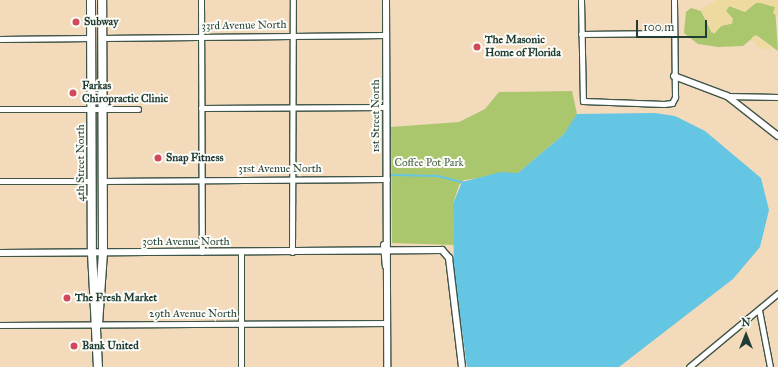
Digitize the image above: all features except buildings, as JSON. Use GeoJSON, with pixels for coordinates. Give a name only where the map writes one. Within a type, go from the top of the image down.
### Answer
{"type":"FeatureCollection","features":[{"type":"Feature","properties":{"kind":"main road","name":"4th Street North"},"geometry":{"type":"LineString","coordinates":[[92,0],[92,253],[94,312],[98,324]]}},
{"type":"Feature","properties":{"kind":"main road","name":"4th Street North"},"geometry":{"type":"LineString","coordinates":[[98,367],[98,324],[103,253],[102,0]]}},
{"type":"Feature","properties":{"kind":"main road"},"geometry":{"type":"LineString","coordinates":[[92,38],[97,42],[97,64],[102,72]]}},
{"type":"Feature","properties":{"kind":"main road"},"geometry":{"type":"LineString","coordinates":[[92,144],[97,151],[97,176],[102,181]]}},
{"type":"Feature","properties":{"kind":"street"},"geometry":{"type":"LineString","coordinates":[[201,0],[202,252]]}},
{"type":"Feature","properties":{"kind":"street"},"geometry":{"type":"LineString","coordinates":[[292,252],[293,0]]}},
{"type":"Feature","properties":{"kind":"street","name":"1st Street North"},"geometry":{"type":"LineString","coordinates":[[386,0],[387,367]]}},
{"type":"Feature","properties":{"kind":"street"},"geometry":{"type":"LineString","coordinates":[[581,0],[581,94],[586,103],[664,104],[674,101],[674,0]]}},
{"type":"Feature","properties":{"kind":"street"},"geometry":{"type":"LineString","coordinates":[[581,34],[674,33]]}},
{"type":"Feature","properties":{"kind":"street","name":"33rd Avenue North"},"geometry":{"type":"LineString","coordinates":[[102,38],[386,35]]}},
{"type":"Feature","properties":{"kind":"street"},"geometry":{"type":"LineString","coordinates":[[0,39],[92,38]]}},
{"type":"Feature","properties":{"kind":"street"},"geometry":{"type":"LineString","coordinates":[[674,76],[727,96],[778,136]]}},
{"type":"Feature","properties":{"kind":"street"},"geometry":{"type":"LineString","coordinates":[[727,96],[778,97]]}},
{"type":"Feature","properties":{"kind":"street"},"geometry":{"type":"LineString","coordinates":[[201,108],[386,107]]}},
{"type":"Feature","properties":{"kind":"street"},"geometry":{"type":"LineString","coordinates":[[0,109],[138,109]]}},
{"type":"Feature","properties":{"kind":"street","name":"31st Avenue North"},"geometry":{"type":"LineString","coordinates":[[102,181],[386,179]]}},
{"type":"Feature","properties":{"kind":"street"},"geometry":{"type":"LineString","coordinates":[[0,181],[92,181]]}},
{"type":"Feature","properties":{"kind":"street"},"geometry":{"type":"LineString","coordinates":[[386,250],[442,250],[449,258],[462,367]]}},
{"type":"Feature","properties":{"kind":"street","name":"30th Avenue North"},"geometry":{"type":"LineString","coordinates":[[0,253],[292,252],[386,250]]}},
{"type":"Feature","properties":{"kind":"street"},"geometry":{"type":"LineString","coordinates":[[241,252],[241,367]]}},
{"type":"Feature","properties":{"kind":"street"},"geometry":{"type":"LineString","coordinates":[[689,367],[759,310],[778,292]]}},
{"type":"Feature","properties":{"kind":"street"},"geometry":{"type":"LineString","coordinates":[[759,310],[770,367]]}},
{"type":"Feature","properties":{"kind":"street","name":"29th Avenue North"},"geometry":{"type":"LineString","coordinates":[[0,325],[386,323]]}},
{"type":"Feature","properties":{"kind":"green space"},"geometry":{"type":"Polygon","coordinates":[[[757,2],[775,7],[778,51],[756,35],[743,46],[718,47],[698,44],[684,33],[686,12],[691,8],[701,11],[712,33],[723,25],[731,24],[733,19],[726,11],[729,6],[745,12],[757,2]]]}},
{"type":"Feature","properties":{"kind":"green space","name":"Coffee Pot Park"},"geometry":{"type":"Polygon","coordinates":[[[572,91],[577,114],[574,121],[564,134],[518,173],[464,180],[459,185],[453,204],[454,245],[392,243],[391,127],[459,122],[485,109],[499,92],[572,91]]]}},
{"type":"Feature","properties":{"kind":"sand"},"geometry":{"type":"Polygon","coordinates":[[[717,0],[778,0],[778,16],[773,13],[775,7],[763,3],[755,3],[745,12],[730,5],[726,11],[733,23],[721,26],[714,34],[701,9],[717,0]]]}},
{"type":"Feature","properties":{"kind":"sand"},"geometry":{"type":"Polygon","coordinates":[[[753,36],[769,45],[769,50],[757,47],[757,43],[751,40],[753,36]]]}},
{"type":"Feature","properties":{"kind":"water"},"geometry":{"type":"Polygon","coordinates":[[[655,113],[675,116],[705,131],[761,178],[769,210],[760,247],[733,279],[619,367],[467,367],[454,272],[453,204],[462,182],[501,172],[518,173],[564,134],[577,114],[655,113]]]}},
{"type":"Feature","properties":{"kind":"waterway"},"geometry":{"type":"LineString","coordinates":[[391,175],[438,176],[462,182]]}},
{"type":"Feature","properties":{"kind":"place","name":"Subway"},"geometry":{"type":"Point","coordinates":[76,22]}},
{"type":"Feature","properties":{"kind":"place","name":"The Masonic Home of Florida"},"geometry":{"type":"Point","coordinates":[477,47]}},
{"type":"Feature","properties":{"kind":"place","name":"Farkas Chiropractic Clinic"},"geometry":{"type":"Point","coordinates":[73,93]}},
{"type":"Feature","properties":{"kind":"place","name":"Snap Fitness"},"geometry":{"type":"Point","coordinates":[158,158]}},
{"type":"Feature","properties":{"kind":"place","name":"The Fresh Market"},"geometry":{"type":"Point","coordinates":[67,298]}},
{"type":"Feature","properties":{"kind":"place","name":"Bank United"},"geometry":{"type":"Point","coordinates":[74,346]}}]}
